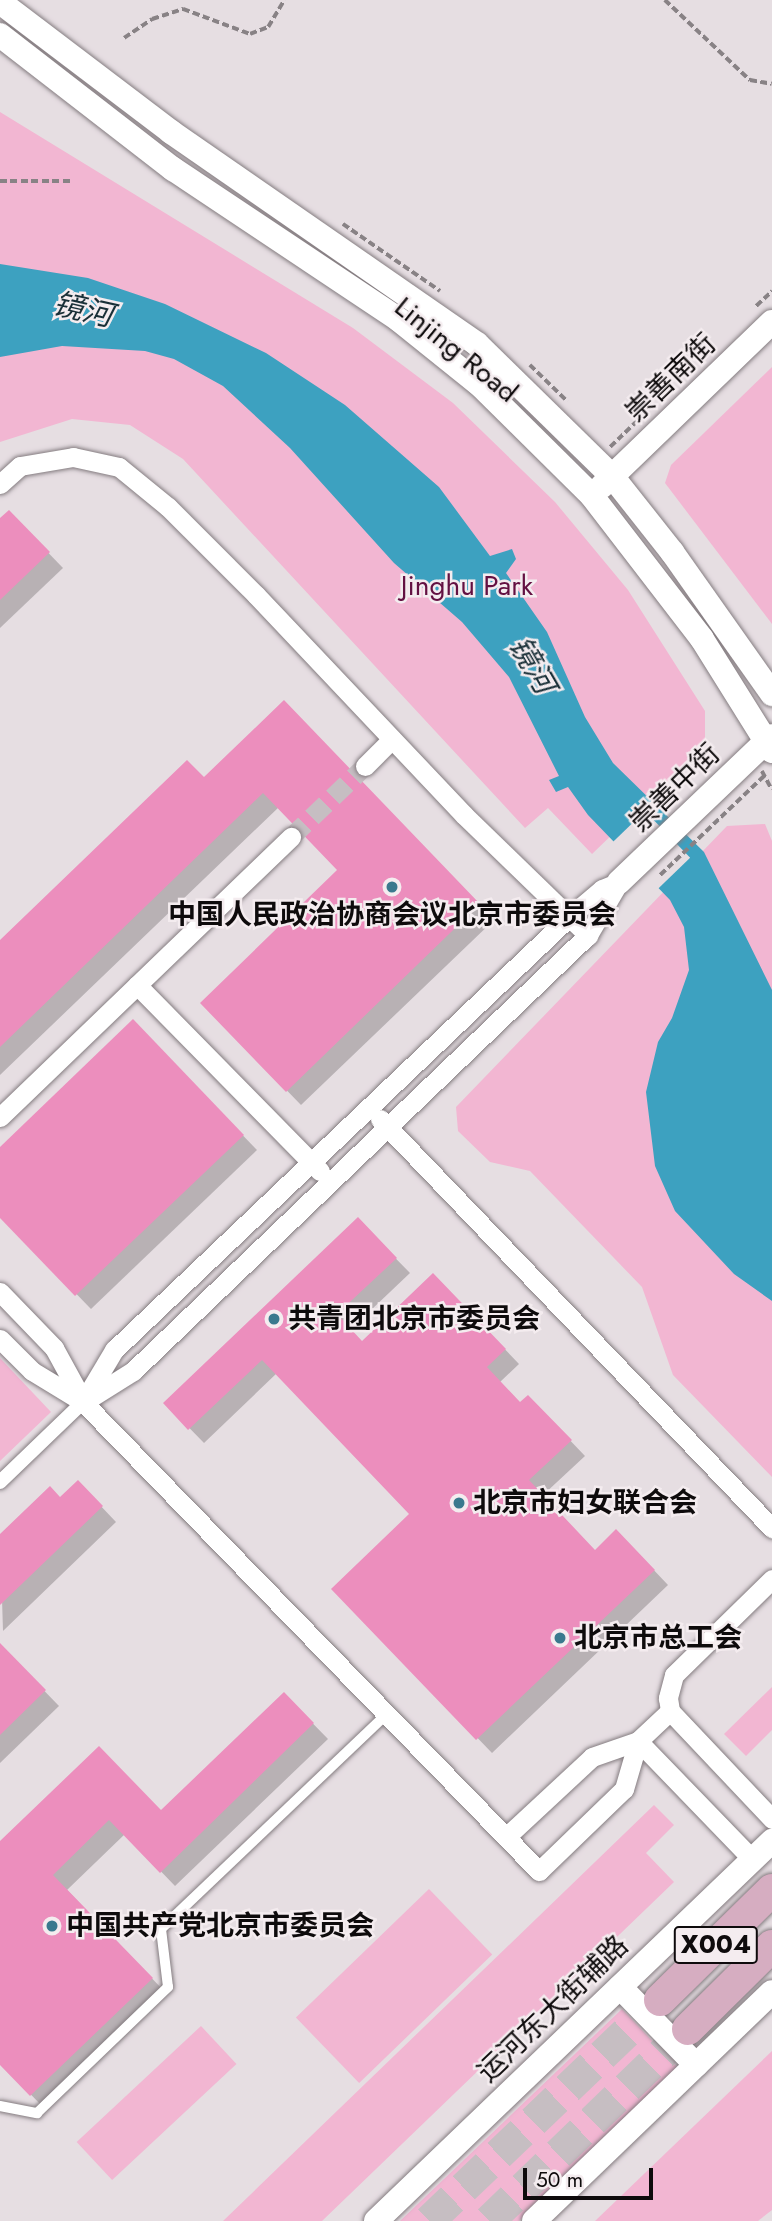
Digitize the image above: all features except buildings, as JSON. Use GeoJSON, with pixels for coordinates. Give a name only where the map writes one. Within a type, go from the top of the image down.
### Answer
{"type":"FeatureCollection","features":[{"type":"Feature","properties":{"kind":"main road","name":"X004"},"geometry":{"type":"LineString","coordinates":[[660,2000],[772,1890]]}},
{"type":"Feature","properties":{"kind":"main road","name":"X004"},"geometry":{"type":"LineString","coordinates":[[688,2029],[772,1946]]}},
{"type":"Feature","properties":{"kind":"street","name":"Linjing Road"},"geometry":{"type":"LineString","coordinates":[[0,2],[171,132],[434,311],[560,420],[612,476],[672,552],[772,694]]}},
{"type":"Feature","properties":{"kind":"street","name":"Linjing Road"},"geometry":{"type":"LineString","coordinates":[[0,35],[173,169],[399,320],[480,384],[592,496],[702,639],[767,754]]}},
{"type":"Feature","properties":{"kind":"street","name":"崇善南街"},"geometry":{"type":"LineString","coordinates":[[592,496],[772,322]]}},
{"type":"Feature","properties":{"kind":"street"},"geometry":{"type":"LineString","coordinates":[[0,484],[20,466],[73,457],[118,467],[217,556],[392,739],[588,935]]}},
{"type":"Feature","properties":{"kind":"street"},"geometry":{"type":"LineString","coordinates":[[365,766],[392,739]]}},
{"type":"Feature","properties":{"kind":"street","name":"崇善中街"},"geometry":{"type":"LineString","coordinates":[[619,882],[675,845],[767,754]]}},
{"type":"Feature","properties":{"kind":"street"},"geometry":{"type":"LineString","coordinates":[[0,1117],[291,836]]}},
{"type":"Feature","properties":{"kind":"street"},"geometry":{"type":"LineString","coordinates":[[83,1402],[114,1350],[569,917],[602,888],[619,882]]}},
{"type":"Feature","properties":{"kind":"street"},"geometry":{"type":"LineString","coordinates":[[0,1482],[83,1402],[133,1371],[588,935],[619,882]]}},
{"type":"Feature","properties":{"kind":"street"},"geometry":{"type":"LineString","coordinates":[[137,985],[330,1182]]}},
{"type":"Feature","properties":{"kind":"street"},"geometry":{"type":"LineString","coordinates":[[369,1107],[772,1528]]}},
{"type":"Feature","properties":{"kind":"street"},"geometry":{"type":"LineString","coordinates":[[0,1292],[54,1349],[83,1402]]}},
{"type":"Feature","properties":{"kind":"street"},"geometry":{"type":"LineString","coordinates":[[0,1339],[32,1371],[83,1402],[539,1871],[624,1789],[638,1741]]}},
{"type":"Feature","properties":{"kind":"street"},"geometry":{"type":"LineString","coordinates":[[772,1579],[674,1675],[669,1685],[670,1711],[772,1819]]}},
{"type":"Feature","properties":{"kind":"street"},"geometry":{"type":"LineString","coordinates":[[506,1837],[592,1757],[638,1741],[670,1711]]}},
{"type":"Feature","properties":{"kind":"street"},"geometry":{"type":"LineString","coordinates":[[638,1741],[752,1859]]}},
{"type":"Feature","properties":{"kind":"street","name":"运河东大街辅路"},"geometry":{"type":"LineString","coordinates":[[376,2221],[772,1841]]}},
{"type":"Feature","properties":{"kind":"street"},"geometry":{"type":"LineString","coordinates":[[620,1987],[696,2065]]}},
{"type":"Feature","properties":{"kind":"street"},"geometry":{"type":"LineString","coordinates":[[534,2221],[772,1992]]}},
{"type":"Feature","properties":{"kind":"lane"},"geometry":{"type":"LineString","coordinates":[[0,2106],[37,2113],[168,1987],[162,1929],[387,1714]]}},
{"type":"Feature","properties":{"kind":"path"},"geometry":{"type":"LineString","coordinates":[[124,38],[152,19],[183,9],[250,34],[268,27],[284,0]]}},
{"type":"Feature","properties":{"kind":"path"},"geometry":{"type":"LineString","coordinates":[[664,0],[750,80],[772,84]]}},
{"type":"Feature","properties":{"kind":"path"},"geometry":{"type":"LineString","coordinates":[[0,181],[70,181]]}},
{"type":"Feature","properties":{"kind":"path"},"geometry":{"type":"LineString","coordinates":[[767,754],[772,790]]}},
{"type":"Feature","properties":{"kind":"path","name":"崇善中街"},"geometry":{"type":"LineString","coordinates":[[675,845],[767,754]]}},
{"type":"Feature","properties":{"kind":"green space","name":"Jinghu Park"},"geometry":{"type":"Polygon","coordinates":[[[0,112],[353,328],[453,403],[555,502],[628,590],[705,711],[705,745],[592,854],[548,808],[525,828],[183,459],[130,425],[72,419],[0,442],[0,112]]]}},
{"type":"Feature","properties":{"kind":"green space"},"geometry":{"type":"Polygon","coordinates":[[[772,367],[772,624],[665,483],[671,465],[772,367]]]}},
{"type":"Feature","properties":{"kind":"green space"},"geometry":{"type":"Polygon","coordinates":[[[765,824],[772,841],[772,1477],[673,1375],[642,1287],[530,1171],[490,1162],[458,1131],[456,1107],[727,826],[765,824]]]}},
{"type":"Feature","properties":{"kind":"green space"},"geometry":{"type":"Polygon","coordinates":[[[0,1358],[51,1412],[0,1461],[0,1358]]]}},
{"type":"Feature","properties":{"kind":"green space"},"geometry":{"type":"Polygon","coordinates":[[[772,1687],[772,1730],[746,1756],[724,1734],[772,1687]]]}},
{"type":"Feature","properties":{"kind":"green space"},"geometry":{"type":"Polygon","coordinates":[[[654,1805],[674,1825],[646,1853],[674,1882],[322,2221],[223,2221],[654,1805]]]}},
{"type":"Feature","properties":{"kind":"green space"},"geometry":{"type":"Polygon","coordinates":[[[429,1889],[492,1954],[359,2083],[296,2018],[429,1889]]]}},
{"type":"Feature","properties":{"kind":"green space"},"geometry":{"type":"Polygon","coordinates":[[[622,2009],[678,2068],[519,2221],[400,2221],[622,2009]]]}},
{"type":"Feature","properties":{"kind":"green space"},"geometry":{"type":"Polygon","coordinates":[[[201,2026],[236,2064],[112,2180],[77,2142],[201,2026]]]}},
{"type":"Feature","properties":{"kind":"green space"},"geometry":{"type":"Polygon","coordinates":[[[772,2051],[772,2210],[758,2221],[595,2221],[772,2051]]]}},
{"type":"Feature","properties":{"kind":"water","name":"镜河"},"geometry":{"type":"Polygon","coordinates":[[[0,264],[88,278],[165,304],[266,353],[345,405],[439,487],[490,556],[512,549],[516,559],[506,573],[547,632],[585,717],[613,763],[704,852],[772,990],[772,1301],[734,1274],[675,1211],[655,1166],[646,1092],[658,1042],[672,1018],[689,970],[684,927],[670,900],[588,815],[568,787],[556,792],[549,780],[559,776],[509,677],[462,622],[394,563],[290,448],[223,386],[174,359],[145,351],[62,346],[0,357],[0,264]]]}},
{"type":"Feature","properties":{"kind":"pier"},"geometry":{"type":"Polygon","coordinates":[[[645,811],[690,858],[658,889],[613,842],[645,811]]]}},
{"type":"Feature","properties":{"kind":"tunnel"},"geometry":{"type":"LineString","coordinates":[[291,837],[365,766]]}},
{"type":"Feature","properties":{"kind":"tunnel"},"geometry":{"type":"LineString","coordinates":[[429,2221],[660,2000]]}},
{"type":"Feature","properties":{"kind":"tunnel"},"geometry":{"type":"LineString","coordinates":[[489,2221],[688,2029]]}},
{"type":"Feature","properties":{"kind":"place","name":"中国人民政治协商会议北京市委员会"},"geometry":{"type":"Point","coordinates":[392,887]}},
{"type":"Feature","properties":{"kind":"place","name":"共青团北京市委员会"},"geometry":{"type":"Point","coordinates":[274,1319]}},
{"type":"Feature","properties":{"kind":"place","name":"北京市妇女联合会"},"geometry":{"type":"Point","coordinates":[459,1503]}},
{"type":"Feature","properties":{"kind":"place","name":"北京市总工会"},"geometry":{"type":"Point","coordinates":[560,1638]}},
{"type":"Feature","properties":{"kind":"place","name":"中国共产党北京市委员会"},"geometry":{"type":"Point","coordinates":[52,1926]}}]}
